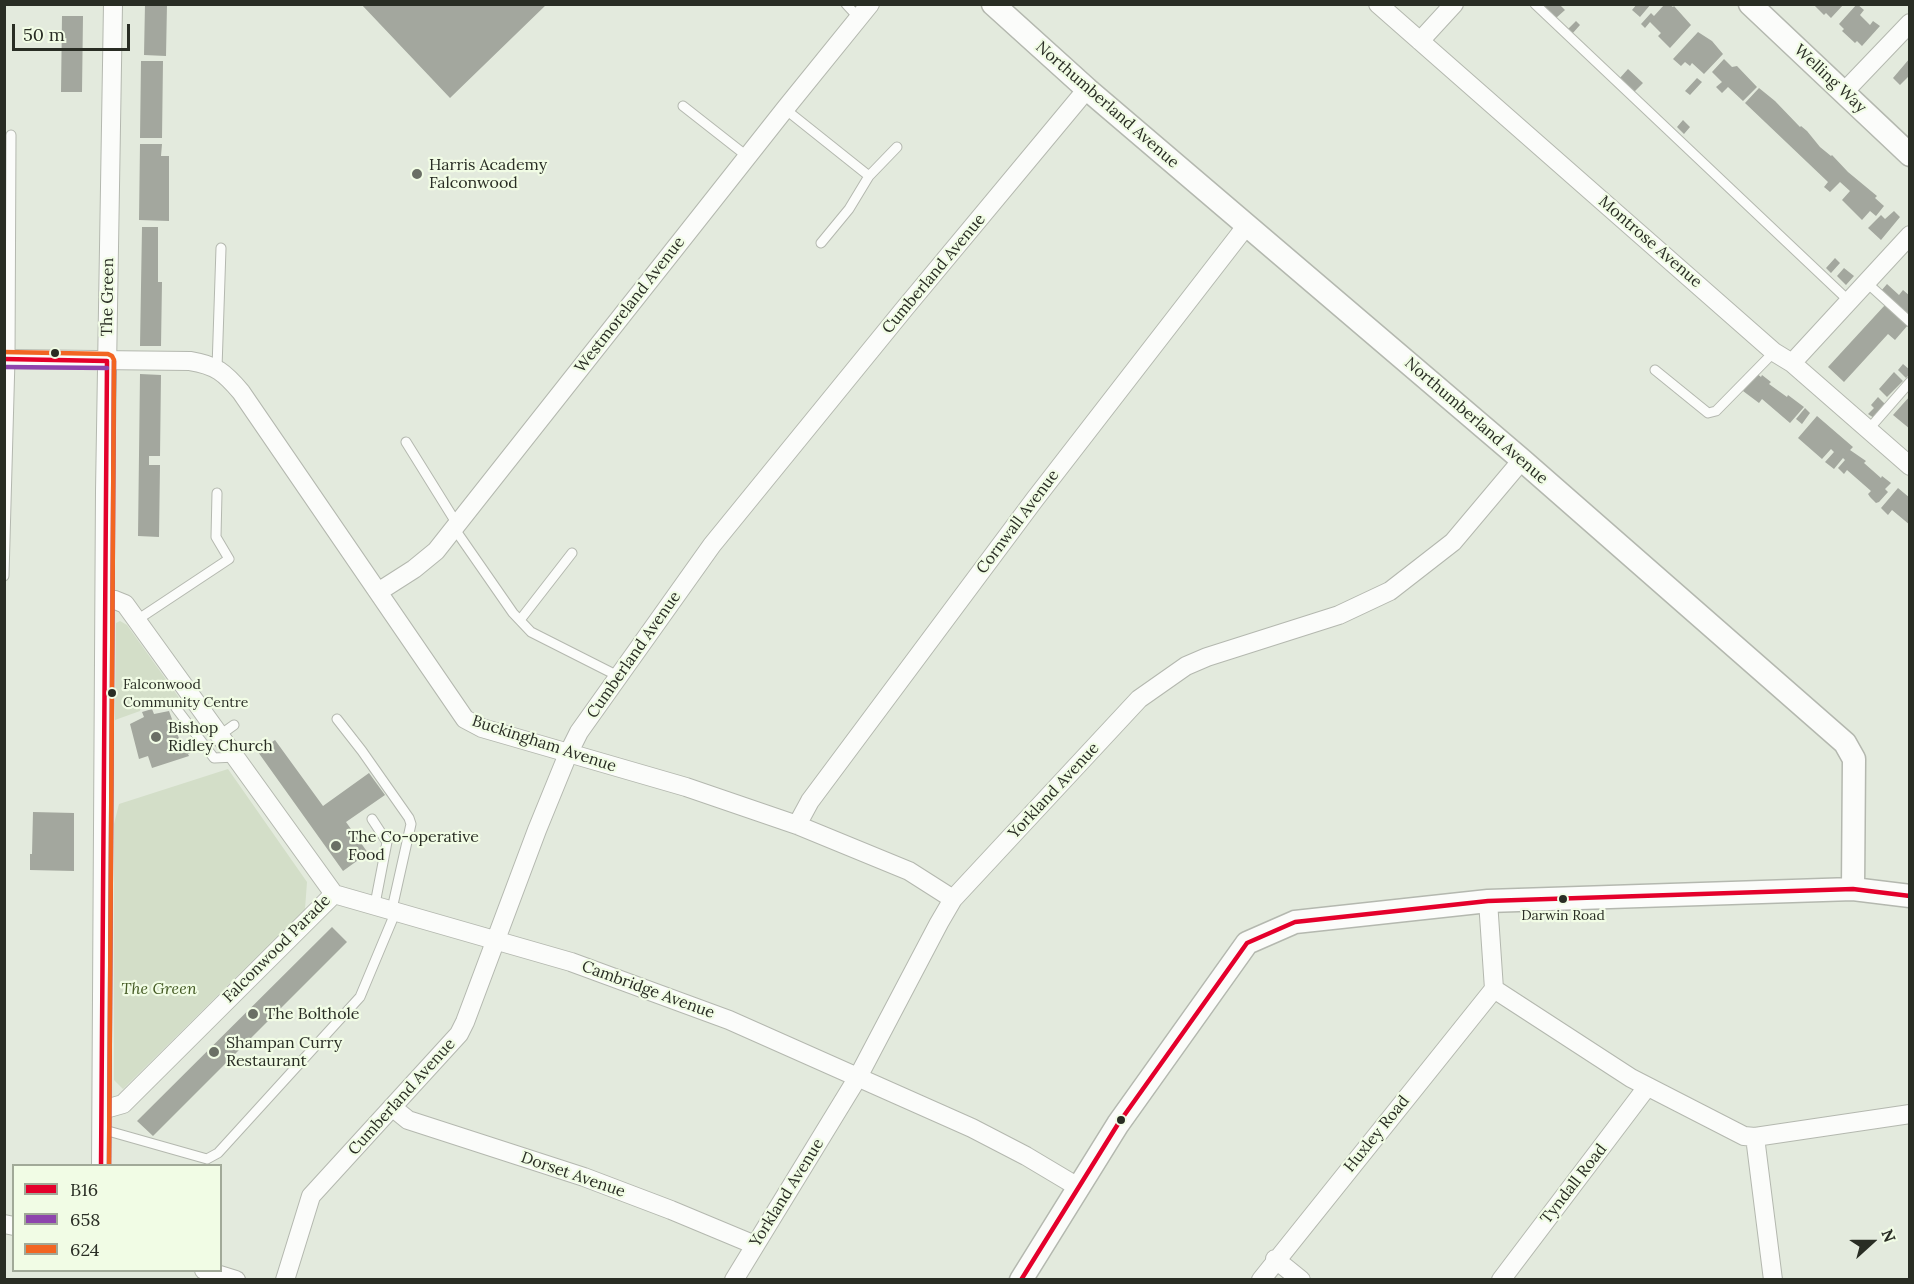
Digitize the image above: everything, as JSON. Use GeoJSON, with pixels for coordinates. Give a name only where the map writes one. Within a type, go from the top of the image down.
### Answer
{"type":"FeatureCollection","features":[{"type":"Feature","properties":{"kind":"street","name":"The Green"},"geometry":{"type":"LineString","coordinates":[[101,1164],[107,361],[113,4]]}},
{"type":"Feature","properties":{"kind":"street","name":"Northumberland Avenue"},"geometry":{"type":"LineString","coordinates":[[993,4],[1087,89],[1522,460],[1845,743],[1854,759],[1853,890]]}},
{"type":"Feature","properties":{"kind":"street","name":"Montrose Avenue"},"geometry":{"type":"LineString","coordinates":[[1378,4],[1774,352],[1792,363],[1910,466]]}},
{"type":"Feature","properties":{"kind":"street"},"geometry":{"type":"LineString","coordinates":[[1420,40],[1454,4]]}},
{"type":"Feature","properties":{"kind":"street","name":"Welling Way"},"geometry":{"type":"LineString","coordinates":[[1750,4],[1910,155]]}},
{"type":"Feature","properties":{"kind":"street","name":"Westmoreland Avenue"},"geometry":{"type":"LineString","coordinates":[[378,592],[426,560],[456,526],[748,158],[858,9]]}},
{"type":"Feature","properties":{"kind":"street"},"geometry":{"type":"LineString","coordinates":[[1845,92],[1910,23]]}},
{"type":"Feature","properties":{"kind":"street","name":"Cumberland Avenue"},"geometry":{"type":"LineString","coordinates":[[285,1280],[311,1196],[459,1034],[568,754],[579,732],[712,545],[1087,89]]}},
{"type":"Feature","properties":{"kind":"street","name":"Cornwall Avenue"},"geometry":{"type":"LineString","coordinates":[[797,825],[810,801],[1035,499],[1247,225]]}},
{"type":"Feature","properties":{"kind":"street"},"geometry":{"type":"LineString","coordinates":[[1792,363],[1910,235]]}},
{"type":"Feature","properties":{"kind":"street"},"geometry":{"type":"LineString","coordinates":[[7,360],[190,361],[205,363],[217,368]]}},
{"type":"Feature","properties":{"kind":"street","name":"Buckingham Avenue"},"geometry":{"type":"LineString","coordinates":[[217,368],[241,392],[465,719],[482,728],[686,787],[797,825],[909,871],[953,899]]}},
{"type":"Feature","properties":{"kind":"street","name":"Yorkland Avenue"},"geometry":{"type":"LineString","coordinates":[[734,1280],[858,1077],[953,899],[1139,699],[1186,666],[1207,657],[1340,615],[1390,591],[1453,542],[1522,460]]}},
{"type":"Feature","properties":{"kind":"street","name":"Falconwood Parade"},"geometry":{"type":"LineString","coordinates":[[102,1110],[123,1104],[334,894],[236,757],[227,730],[124,604],[105,599]]}},
{"type":"Feature","properties":{"kind":"street"},"geometry":{"type":"LineString","coordinates":[[1021,1280],[1118,1124],[1247,943],[1295,922],[1488,901],[1853,890],[1910,897]]}},
{"type":"Feature","properties":{"kind":"street","name":"Cambridge Avenue"},"geometry":{"type":"LineString","coordinates":[[334,894],[496,939],[629,982],[729,1020],[972,1128],[1078,1187]]}},
{"type":"Feature","properties":{"kind":"street"},"geometry":{"type":"LineString","coordinates":[[1488,901],[1494,989],[1647,1087],[1737,1134],[1755,1137],[1910,1114]]}},
{"type":"Feature","properties":{"kind":"street","name":"Huxley Road"},"geometry":{"type":"LineString","coordinates":[[1261,1280],[1275,1259],[1494,989]]}},
{"type":"Feature","properties":{"kind":"street","name":"Tyndall Road"},"geometry":{"type":"LineString","coordinates":[[1501,1280],[1647,1087]]}},
{"type":"Feature","properties":{"kind":"street","name":"Dorset Avenue"},"geometry":{"type":"LineString","coordinates":[[392,1107],[408,1120],[584,1177],[755,1245]]}},
{"type":"Feature","properties":{"kind":"street"},"geometry":{"type":"LineString","coordinates":[[1755,1137],[1773,1280]]}},
{"type":"Feature","properties":{"kind":"street"},"geometry":{"type":"LineString","coordinates":[[1275,1259],[1301,1280]]}},
{"type":"Feature","properties":{"kind":"street"},"geometry":{"type":"LineString","coordinates":[[210,1272],[236,1280]]}},
{"type":"Feature","properties":{"kind":"lane"},"geometry":{"type":"LineString","coordinates":[[1535,4],[1849,301]]}},
{"type":"Feature","properties":{"kind":"lane"},"geometry":{"type":"LineString","coordinates":[[683,105],[748,158]]}},
{"type":"Feature","properties":{"kind":"lane"},"geometry":{"type":"LineString","coordinates":[[785,109],[869,176]]}},
{"type":"Feature","properties":{"kind":"lane"},"geometry":{"type":"LineString","coordinates":[[4,576],[11,135]]}},
{"type":"Feature","properties":{"kind":"lane"},"geometry":{"type":"LineString","coordinates":[[822,243],[849,209],[869,176],[897,147]]}},
{"type":"Feature","properties":{"kind":"lane"},"geometry":{"type":"LineString","coordinates":[[217,368],[221,248]]}},
{"type":"Feature","properties":{"kind":"lane"},"geometry":{"type":"LineString","coordinates":[[1866,282],[1910,322]]}},
{"type":"Feature","properties":{"kind":"lane"},"geometry":{"type":"LineString","coordinates":[[1655,370],[1707,413],[1716,411],[1774,352]]}},
{"type":"Feature","properties":{"kind":"lane"},"geometry":{"type":"LineString","coordinates":[[1868,430],[1910,382]]}},
{"type":"Feature","properties":{"kind":"lane"},"geometry":{"type":"LineString","coordinates":[[406,442],[456,526],[520,620],[531,632],[618,676]]}},
{"type":"Feature","properties":{"kind":"lane"},"geometry":{"type":"LineString","coordinates":[[136,620],[229,559],[216,537],[217,492]]}},
{"type":"Feature","properties":{"kind":"lane"},"geometry":{"type":"LineString","coordinates":[[520,620],[572,553]]}},
{"type":"Feature","properties":{"kind":"lane"},"geometry":{"type":"LineString","coordinates":[[176,708],[214,758],[236,757]]}},
{"type":"Feature","properties":{"kind":"lane"},"geometry":{"type":"LineString","coordinates":[[101,1129],[207,1159],[218,1153],[360,997],[411,824],[362,751],[336,719]]}},
{"type":"Feature","properties":{"kind":"lane"},"geometry":{"type":"LineString","coordinates":[[372,819],[387,842],[387,908]]}},
{"type":"Feature","properties":{"kind":"green space"},"geometry":{"type":"Polygon","coordinates":[[[120,621],[127,625],[180,699],[152,707],[145,704],[141,706],[140,711],[115,720],[116,623],[120,621]]]}},
{"type":"Feature","properties":{"kind":"green space"},"geometry":{"type":"Polygon","coordinates":[[[228,769],[307,882],[305,909],[123,1089],[114,1080],[114,824],[119,804],[228,769]]]}},
{"type":"Feature","properties":{"kind":"building"},"geometry":{"type":"Polygon","coordinates":[[[145,4],[167,4],[166,56],[144,55],[145,4]]]}},
{"type":"Feature","properties":{"kind":"building"},"geometry":{"type":"Polygon","coordinates":[[[361,4],[547,4],[450,98],[361,4]]]}},
{"type":"Feature","properties":{"kind":"building"},"geometry":{"type":"Polygon","coordinates":[[[1542,4],[1559,4],[1565,10],[1556,18],[1542,4]]]}},
{"type":"Feature","properties":{"kind":"building"},"geometry":{"type":"Polygon","coordinates":[[[1637,4],[1651,4],[1640,17],[1632,10],[1637,4]]]}},
{"type":"Feature","properties":{"kind":"building"},"geometry":{"type":"Polygon","coordinates":[[[1813,4],[1844,4],[1831,18],[1826,13],[1824,15],[1813,4]]]}},
{"type":"Feature","properties":{"kind":"building"},"geometry":{"type":"Polygon","coordinates":[[[1857,4],[1864,10],[1860,15],[1870,25],[1873,21],[1880,26],[1862,46],[1842,31],[1844,29],[1839,24],[1857,4]]]}},
{"type":"Feature","properties":{"kind":"building"},"geometry":{"type":"Polygon","coordinates":[[[1664,5],[1674,6],[1691,25],[1670,48],[1658,36],[1661,33],[1650,22],[1645,28],[1641,24],[1651,13],[1654,16],[1664,5]]]}},
{"type":"Feature","properties":{"kind":"building"},"geometry":{"type":"Polygon","coordinates":[[[62,16],[83,16],[82,92],[61,92],[62,16]]]}},
{"type":"Feature","properties":{"kind":"building"},"geometry":{"type":"Polygon","coordinates":[[[1576,21],[1580,25],[1572,34],[1567,30],[1576,21]]]}},
{"type":"Feature","properties":{"kind":"building"},"geometry":{"type":"Polygon","coordinates":[[[1698,32],[1712,41],[1723,54],[1704,74],[1692,63],[1690,66],[1685,62],[1681,66],[1673,59],[1698,32]]]}},
{"type":"Feature","properties":{"kind":"building"},"geometry":{"type":"Polygon","coordinates":[[[1910,58],[1910,78],[1908,77],[1900,85],[1893,78],[1910,58]]]}},
{"type":"Feature","properties":{"kind":"building"},"geometry":{"type":"Polygon","coordinates":[[[1724,59],[1732,67],[1737,66],[1757,87],[1743,101],[1728,87],[1722,93],[1716,87],[1722,82],[1712,72],[1724,59]]]}},
{"type":"Feature","properties":{"kind":"building"},"geometry":{"type":"Polygon","coordinates":[[[141,61],[163,61],[162,138],[140,138],[141,61]]]}},
{"type":"Feature","properties":{"kind":"building"},"geometry":{"type":"Polygon","coordinates":[[[1628,69],[1643,83],[1634,92],[1619,79],[1628,69]]]}},
{"type":"Feature","properties":{"kind":"building"},"geometry":{"type":"Polygon","coordinates":[[[1697,78],[1702,82],[1690,95],[1685,91],[1697,78]]]}},
{"type":"Feature","properties":{"kind":"building"},"geometry":{"type":"Polygon","coordinates":[[[1759,88],[1807,131],[1820,147],[1877,196],[1875,198],[1884,206],[1876,216],[1870,211],[1862,220],[1842,200],[1850,191],[1840,182],[1830,192],[1824,187],[1828,182],[1745,103],[1759,88]]]}},
{"type":"Feature","properties":{"kind":"building"},"geometry":{"type":"Polygon","coordinates":[[[1683,120],[1690,127],[1684,134],[1677,127],[1683,120]]]}},
{"type":"Feature","properties":{"kind":"building"},"geometry":{"type":"Polygon","coordinates":[[[140,144],[162,144],[161,156],[169,156],[169,221],[139,220],[140,144]]]}},
{"type":"Feature","properties":{"kind":"building"},"geometry":{"type":"Polygon","coordinates":[[[1894,211],[1900,217],[1881,240],[1868,228],[1881,215],[1885,219],[1894,211]]]}},
{"type":"Feature","properties":{"kind":"building"},"geometry":{"type":"Polygon","coordinates":[[[142,227],[158,227],[158,282],[162,282],[161,346],[140,346],[142,227]]]}},
{"type":"Feature","properties":{"kind":"building"},"geometry":{"type":"Polygon","coordinates":[[[1835,258],[1840,263],[1831,273],[1826,268],[1835,258]]]}},
{"type":"Feature","properties":{"kind":"building"},"geometry":{"type":"Polygon","coordinates":[[[1844,268],[1854,276],[1846,285],[1837,276],[1844,268]]]}},
{"type":"Feature","properties":{"kind":"building"},"geometry":{"type":"Polygon","coordinates":[[[1887,284],[1899,295],[1903,290],[1910,296],[1910,317],[1881,291],[1887,284]]]}},
{"type":"Feature","properties":{"kind":"building"},"geometry":{"type":"Polygon","coordinates":[[[1885,305],[1908,325],[1895,340],[1888,334],[1844,382],[1828,367],[1885,305]]]}},
{"type":"Feature","properties":{"kind":"building"},"geometry":{"type":"Polygon","coordinates":[[[1903,364],[1910,370],[1906,378],[1898,370],[1903,364]]]}},
{"type":"Feature","properties":{"kind":"building"},"geometry":{"type":"Polygon","coordinates":[[[1894,372],[1903,381],[1887,397],[1879,389],[1894,372]]]}},
{"type":"Feature","properties":{"kind":"building"},"geometry":{"type":"Polygon","coordinates":[[[1756,373],[1761,377],[1762,375],[1771,382],[1769,384],[1804,407],[1790,423],[1762,399],[1759,403],[1743,391],[1756,373]]]}},
{"type":"Feature","properties":{"kind":"building"},"geometry":{"type":"Polygon","coordinates":[[[140,374],[161,375],[160,456],[149,456],[149,465],[160,465],[159,537],[138,536],[140,374]]]}},
{"type":"Feature","properties":{"kind":"building"},"geometry":{"type":"Polygon","coordinates":[[[1910,396],[1910,429],[1893,415],[1910,396]]]}},
{"type":"Feature","properties":{"kind":"building"},"geometry":{"type":"Polygon","coordinates":[[[1878,397],[1886,405],[1874,418],[1868,414],[1874,408],[1871,405],[1878,397]]]}},
{"type":"Feature","properties":{"kind":"building"},"geometry":{"type":"Polygon","coordinates":[[[1805,408],[1810,413],[1802,424],[1796,419],[1805,408]]]}},
{"type":"Feature","properties":{"kind":"building"},"geometry":{"type":"Polygon","coordinates":[[[1817,416],[1853,447],[1850,450],[1866,461],[1864,463],[1881,478],[1882,476],[1891,483],[1885,489],[1888,492],[1879,502],[1876,503],[1870,497],[1868,494],[1871,491],[1847,470],[1844,474],[1838,468],[1845,460],[1843,458],[1834,469],[1825,462],[1834,452],[1831,449],[1822,459],[1798,438],[1817,416]]]}},
{"type":"Feature","properties":{"kind":"building"},"geometry":{"type":"Polygon","coordinates":[[[1898,488],[1910,498],[1910,525],[1892,510],[1888,515],[1881,508],[1898,488]]]}},
{"type":"Feature","properties":{"kind":"building","name":"Bishop Ridley Church"},"geometry":{"type":"Polygon","coordinates":[[[152,709],[154,714],[169,711],[181,744],[192,740],[195,751],[188,754],[189,756],[152,768],[148,756],[139,759],[130,724],[144,717],[142,712],[152,709]]]}},
{"type":"Feature","properties":{"kind":"building"},"geometry":{"type":"Polygon","coordinates":[[[275,740],[323,806],[369,773],[385,795],[346,822],[368,853],[343,871],[258,752],[275,740]]]}},
{"type":"Feature","properties":{"kind":"building"},"geometry":{"type":"Polygon","coordinates":[[[33,812],[74,813],[74,871],[30,870],[33,812]]]}},
{"type":"Feature","properties":{"kind":"building"},"geometry":{"type":"Polygon","coordinates":[[[332,927],[347,942],[153,1136],[137,1121],[332,927]]]}},
{"type":"Feature","properties":{"kind":"transit line","name":"624"},"geometry":{"type":"LineString","coordinates":[[4,352],[108,354],[114,360],[109,1164]]}},
{"type":"Feature","properties":{"kind":"transit line","name":"B16"},"geometry":{"type":"LineString","coordinates":[[4,359],[107,361]]}},
{"type":"Feature","properties":{"kind":"transit line","name":"B16"},"geometry":{"type":"LineString","coordinates":[[101,1164],[107,361]]}},
{"type":"Feature","properties":{"kind":"transit line","name":"658"},"geometry":{"type":"LineString","coordinates":[[109,1164],[114,361]]}},
{"type":"Feature","properties":{"kind":"transit line","name":"658"},"geometry":{"type":"LineString","coordinates":[[4,367],[107,368]]}},
{"type":"Feature","properties":{"kind":"transit line","name":"B16"},"geometry":{"type":"LineString","coordinates":[[1021,1280],[1118,1124],[1247,943],[1295,922],[1488,901],[1853,889],[1910,896]]}},
{"type":"Feature","properties":{"kind":"place","name":"Harris Academy Falconwood"},"geometry":{"type":"Point","coordinates":[417,174]}},
{"type":"Feature","properties":{"kind":"place","name":"Falconwood Community Centre"},"geometry":{"type":"Point","coordinates":[112,693]}},
{"type":"Feature","properties":{"kind":"place","name":"Bishop Ridley Church"},"geometry":{"type":"Point","coordinates":[156,737]}},
{"type":"Feature","properties":{"kind":"place","name":"The Co-operative Food"},"geometry":{"type":"Point","coordinates":[336,846]}},
{"type":"Feature","properties":{"kind":"place","name":"Darwin Road"},"geometry":{"type":"Point","coordinates":[1563,899]}},
{"type":"Feature","properties":{"kind":"place","name":"The Bolthole"},"geometry":{"type":"Point","coordinates":[253,1014]}},
{"type":"Feature","properties":{"kind":"place","name":"Shampan Curry Restaurant"},"geometry":{"type":"Point","coordinates":[214,1052]}}]}
